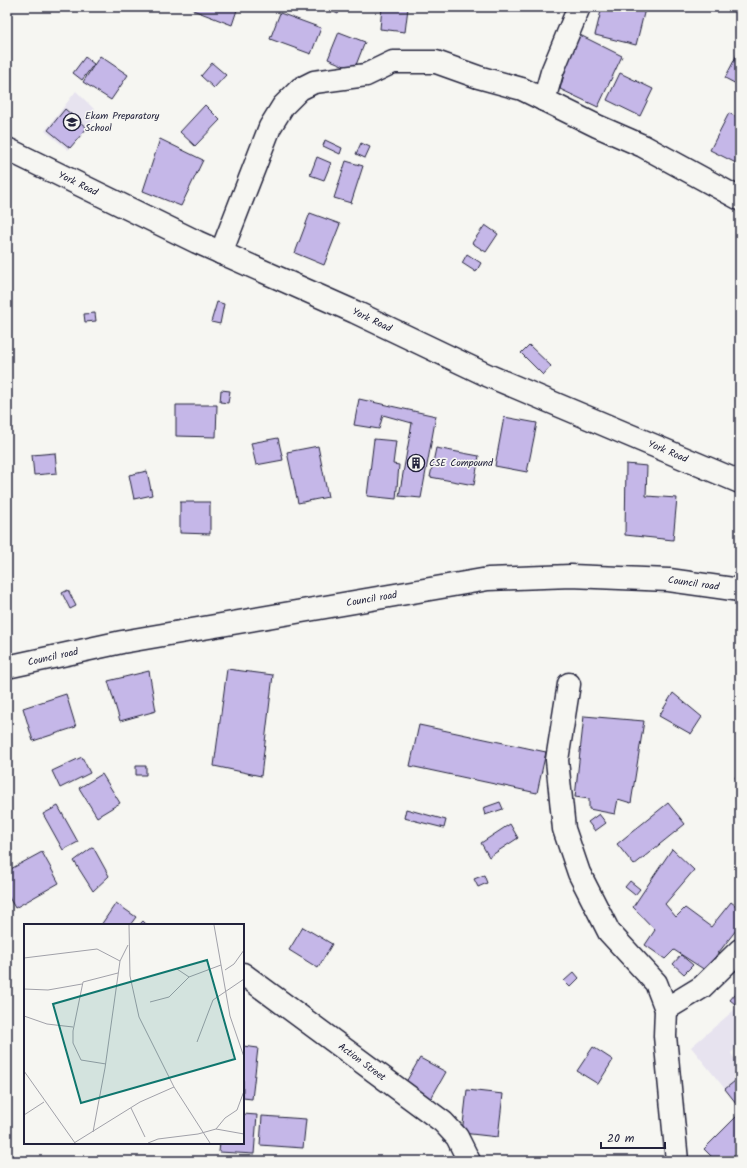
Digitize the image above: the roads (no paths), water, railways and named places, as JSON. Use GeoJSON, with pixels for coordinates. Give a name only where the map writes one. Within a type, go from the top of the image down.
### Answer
{"type":"FeatureCollection","features":[{"type":"Feature","properties":{"kind":"street"},"geometry":{"type":"LineString","coordinates":[[544,100],[552,72],[579,7]]}},
{"type":"Feature","properties":{"kind":"street"},"geometry":{"type":"LineString","coordinates":[[220,252],[270,127],[283,106],[300,89],[314,82],[366,75],[393,62],[436,62],[478,77],[522,89],[597,126],[643,146],[740,199]]}},
{"type":"Feature","properties":{"kind":"street","name":"York Road"},"geometry":{"type":"LineString","coordinates":[[7,149],[220,252],[355,312],[487,375],[740,482]]}},
{"type":"Feature","properties":{"kind":"street","name":"Council road"},"geometry":{"type":"LineString","coordinates":[[7,666],[122,642],[488,579],[571,576],[669,580],[740,590]]}},
{"type":"Feature","properties":{"kind":"street"},"geometry":{"type":"LineString","coordinates":[[569,684],[557,760],[564,829],[579,873],[609,932],[656,983],[666,1009],[664,1036],[677,1161]]}},
{"type":"Feature","properties":{"kind":"street"},"geometry":{"type":"LineString","coordinates":[[666,1009],[702,987],[740,950]]}},
{"type":"Feature","properties":{"kind":"street","name":"Action Street"},"geometry":{"type":"LineString","coordinates":[[244,975],[443,1122],[457,1137],[469,1161]]}},
{"type":"Feature","properties":{"kind":"place","name":"Ekam Preparatory School"},"geometry":{"type":"Point","coordinates":[72,122]}},
{"type":"Feature","properties":{"kind":"place","name":"CSE Compound"},"geometry":{"type":"Point","coordinates":[416,463]}}]}
